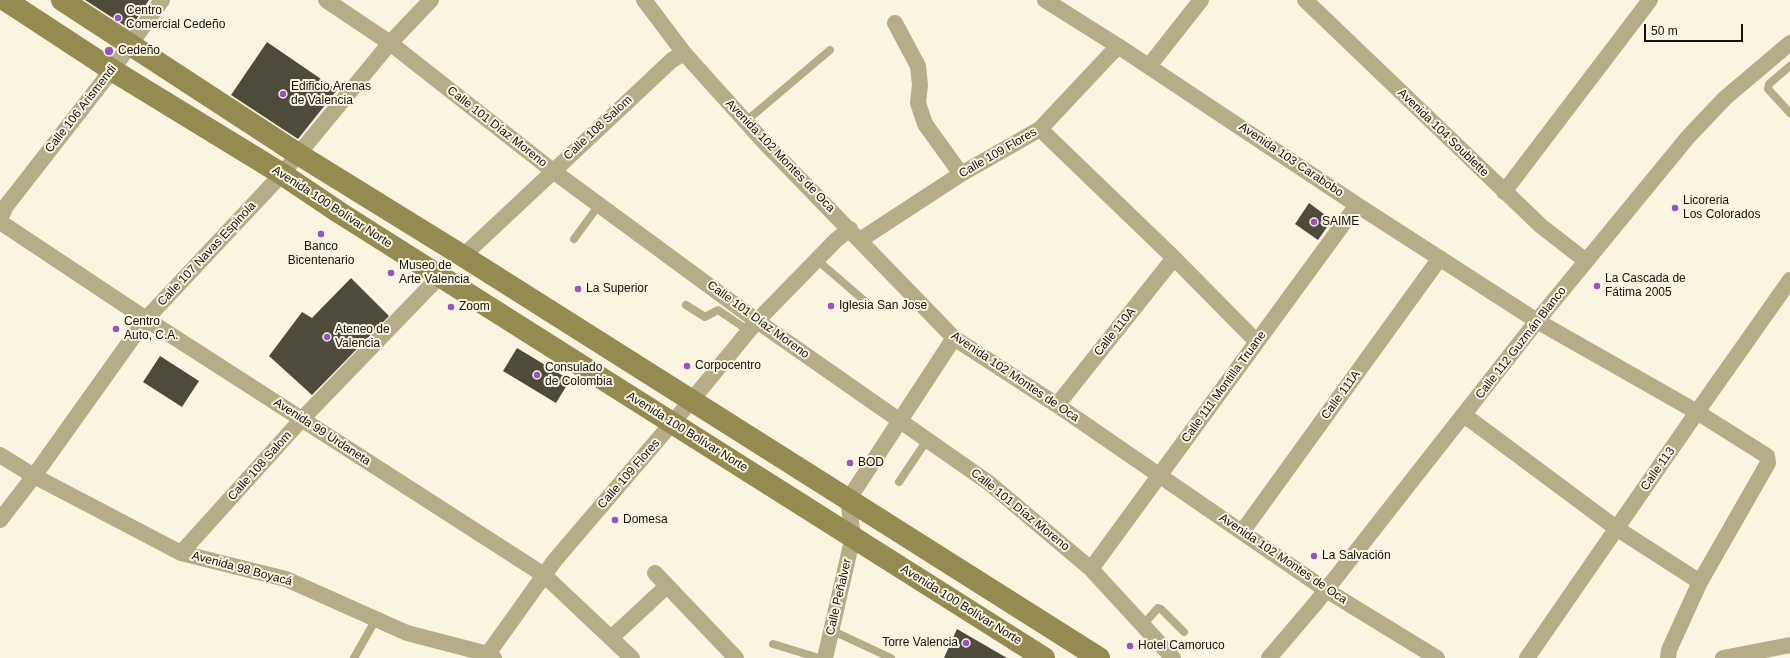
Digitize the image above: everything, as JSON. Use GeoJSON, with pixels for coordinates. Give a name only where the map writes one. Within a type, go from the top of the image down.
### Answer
{"type":"FeatureCollection","features":[{"type":"Feature","properties":{"kind":"main road","name":"Avenida 100 Bolívar Norte"},"geometry":{"type":"LineString","coordinates":[[5,0],[112,70],[282,174],[340,213],[1044,658]]}},
{"type":"Feature","properties":{"kind":"main road"},"geometry":{"type":"LineString","coordinates":[[62,0],[298,154],[463,256],[1099,658]]}},
{"type":"Feature","properties":{"kind":"street","name":"Calle 106 Arismendi"},"geometry":{"type":"LineString","coordinates":[[0,219],[6,206],[131,45],[162,0]]}},
{"type":"Feature","properties":{"kind":"street","name":"Calle 101 Díaz Moreno"},"geometry":{"type":"LineString","coordinates":[[326,0],[390,43],[753,326],[899,421],[989,483],[1091,569],[1173,658]]}},
{"type":"Feature","properties":{"kind":"street","name":"Calle 107 Navas Espinola"},"geometry":{"type":"LineString","coordinates":[[0,520],[34,476],[146,319],[282,174],[390,43],[431,0]]}},
{"type":"Feature","properties":{"kind":"street","name":"Avenida 102 Montes de Oca"},"geometry":{"type":"LineString","coordinates":[[644,0],[684,53],[746,122],[954,338],[1057,405],[1326,590],[1437,658]]}},
{"type":"Feature","properties":{"kind":"street","name":"Avenida 103 Carabobo"},"geometry":{"type":"LineString","coordinates":[[1045,0],[1149,66],[1537,321],[1697,412],[1763,452],[1767,456],[1768,463],[1700,582]]}},
{"type":"Feature","properties":{"kind":"street"},"geometry":{"type":"LineString","coordinates":[[1149,66],[1201,0]]}},
{"type":"Feature","properties":{"kind":"street","name":"Avenida 104 Soublette"},"geometry":{"type":"LineString","coordinates":[[1305,0],[1504,192],[1541,226],[1586,261]]}},
{"type":"Feature","properties":{"kind":"street"},"geometry":{"type":"LineString","coordinates":[[1504,192],[1650,0]]}},
{"type":"Feature","properties":{"kind":"street"},"geometry":{"type":"LineString","coordinates":[[895,23],[918,66],[920,85],[918,103],[925,124],[961,174]]}},
{"type":"Feature","properties":{"kind":"street","name":"Calle 112 Guzmán Blanco"},"geometry":{"type":"LineString","coordinates":[[1269,658],[1326,590],[1537,321],[1688,137],[1725,98],[1790,44]]}},
{"type":"Feature","properties":{"kind":"street","name":"Calle 109 Flores"},"geometry":{"type":"LineString","coordinates":[[489,657],[544,575],[753,326],[817,260],[855,234],[1040,129],[1118,46]]}},
{"type":"Feature","properties":{"kind":"street","name":"Calle 108 Salom"},"geometry":{"type":"LineString","coordinates":[[463,256],[672,60],[684,53]]}},
{"type":"Feature","properties":{"kind":"street"},"geometry":{"type":"LineString","coordinates":[[1040,129],[1174,258],[1257,342]]}},
{"type":"Feature","properties":{"kind":"street","name":"Calle 111 Montilla Truane"},"geometry":{"type":"LineString","coordinates":[[1091,569],[1357,204]]}},
{"type":"Feature","properties":{"kind":"street","name":"Avenida 99 Urdaneta"},"geometry":{"type":"LineString","coordinates":[[0,222],[146,319],[544,575],[632,658]]}},
{"type":"Feature","properties":{"kind":"street","name":"Calle 110A"},"geometry":{"type":"LineString","coordinates":[[1057,405],[1174,258]]}},
{"type":"Feature","properties":{"kind":"street","name":"Calle 111A"},"geometry":{"type":"LineString","coordinates":[[1242,532],[1440,258]]}},
{"type":"Feature","properties":{"kind":"street","name":"Calle 108 Salom"},"geometry":{"type":"LineString","coordinates":[[181,553],[302,419],[440,276]]}},
{"type":"Feature","properties":{"kind":"street","name":"Calle 113"},"geometry":{"type":"LineString","coordinates":[[1527,658],[1790,280]]}},
{"type":"Feature","properties":{"kind":"street"},"geometry":{"type":"LineString","coordinates":[[853,536],[848,500],[954,338]]}},
{"type":"Feature","properties":{"kind":"street"},"geometry":{"type":"LineString","coordinates":[[1464,415],[1616,528],[1700,582],[1669,650],[1668,658]]}},
{"type":"Feature","properties":{"kind":"street","name":"Avenida 98 Boyacá"},"geometry":{"type":"LineString","coordinates":[[0,455],[34,476],[181,553],[286,579],[407,633],[489,657]]}},
{"type":"Feature","properties":{"kind":"street","name":"Calle Peñalver"},"geometry":{"type":"LineString","coordinates":[[825,658],[853,536]]}},
{"type":"Feature","properties":{"kind":"street"},"geometry":{"type":"LineString","coordinates":[[655,573],[736,658]]}},
{"type":"Feature","properties":{"kind":"street"},"geometry":{"type":"LineString","coordinates":[[611,638],[667,586]]}},
{"type":"Feature","properties":{"kind":"street"},"geometry":{"type":"LineString","coordinates":[[1723,658],[1790,645]]}},
{"type":"Feature","properties":{"kind":"lane"},"geometry":{"type":"LineString","coordinates":[[746,122],[830,50]]}},
{"type":"Feature","properties":{"kind":"lane"},"geometry":{"type":"LineString","coordinates":[[1790,66],[1769,84],[1768,89],[1790,113]]}},
{"type":"Feature","properties":{"kind":"lane"},"geometry":{"type":"LineString","coordinates":[[574,239],[599,205]]}},
{"type":"Feature","properties":{"kind":"lane"},"geometry":{"type":"LineString","coordinates":[[817,260],[867,302]]}},
{"type":"Feature","properties":{"kind":"lane"},"geometry":{"type":"LineString","coordinates":[[686,305],[705,317],[718,310],[753,326]]}},
{"type":"Feature","properties":{"kind":"lane"},"geometry":{"type":"LineString","coordinates":[[899,482],[927,440]]}},
{"type":"Feature","properties":{"kind":"lane"},"geometry":{"type":"LineString","coordinates":[[1142,625],[1158,608],[1161,609],[1184,632]]}},
{"type":"Feature","properties":{"kind":"lane"},"geometry":{"type":"LineString","coordinates":[[354,658],[376,619]]}},
{"type":"Feature","properties":{"kind":"lane"},"geometry":{"type":"LineString","coordinates":[[831,630],[891,658]]}},
{"type":"Feature","properties":{"kind":"lane"},"geometry":{"type":"LineString","coordinates":[[773,644],[819,658]]}},
{"type":"Feature","properties":{"kind":"building","name":"Centro Comercial Cedeño"},"geometry":{"type":"Polygon","coordinates":[[[85,0],[149,0],[130,29],[85,0]]]}},
{"type":"Feature","properties":{"kind":"building","name":"Edificio Arenas de Valencia"},"geometry":{"type":"Polygon","coordinates":[[[267,42],[337,90],[298,139],[231,95],[267,42]]]}},
{"type":"Feature","properties":{"kind":"building","name":"SAIME"},"geometry":{"type":"Polygon","coordinates":[[[1309,203],[1332,220],[1318,240],[1295,224],[1309,203]]]}},
{"type":"Feature","properties":{"kind":"building","name":"Ateneo de Valencia"},"geometry":{"type":"Polygon","coordinates":[[[351,278],[389,316],[312,395],[269,356],[302,312],[312,318],[351,278]]]}},
{"type":"Feature","properties":{"kind":"building","name":"Consulado de Colombia"},"geometry":{"type":"Polygon","coordinates":[[[517,348],[570,380],[556,403],[503,371],[517,348]]]}},
{"type":"Feature","properties":{"kind":"building"},"geometry":{"type":"Polygon","coordinates":[[[160,356],[199,381],[182,407],[143,382],[160,356]]]}},
{"type":"Feature","properties":{"kind":"building","name":"Torre Valencia"},"geometry":{"type":"Polygon","coordinates":[[[957,629],[1007,658],[944,658],[957,629]]]}},
{"type":"Feature","properties":{"kind":"place","name":"Centro Comercial Cedeño"},"geometry":{"type":"Point","coordinates":[118,18]}},
{"type":"Feature","properties":{"kind":"place","name":"Cedeño"},"geometry":{"type":"Point","coordinates":[109,51]}},
{"type":"Feature","properties":{"kind":"place","name":"Edificio Arenas de Valencia"},"geometry":{"type":"Point","coordinates":[283,94]}},
{"type":"Feature","properties":{"kind":"place","name":"Licoreria Los Colorados"},"geometry":{"type":"Point","coordinates":[1675,208]}},
{"type":"Feature","properties":{"kind":"place","name":"SAIME"},"geometry":{"type":"Point","coordinates":[1314,222]}},
{"type":"Feature","properties":{"kind":"place","name":"Banco Bicentenario"},"geometry":{"type":"Point","coordinates":[321,234]}},
{"type":"Feature","properties":{"kind":"place","name":"Museo de Arte Valencia"},"geometry":{"type":"Point","coordinates":[391,273]}},
{"type":"Feature","properties":{"kind":"place","name":"La Cascada de Fátima 2005"},"geometry":{"type":"Point","coordinates":[1597,286]}},
{"type":"Feature","properties":{"kind":"place","name":"La Superior"},"geometry":{"type":"Point","coordinates":[578,289]}},
{"type":"Feature","properties":{"kind":"place","name":"Iglesia San Jose"},"geometry":{"type":"Point","coordinates":[831,306]}},
{"type":"Feature","properties":{"kind":"place","name":"Zoom"},"geometry":{"type":"Point","coordinates":[451,307]}},
{"type":"Feature","properties":{"kind":"place","name":"Centro Auto, C.A."},"geometry":{"type":"Point","coordinates":[116,329]}},
{"type":"Feature","properties":{"kind":"place","name":"Ateneo de Valencia"},"geometry":{"type":"Point","coordinates":[327,337]}},
{"type":"Feature","properties":{"kind":"place","name":"Corpocentro"},"geometry":{"type":"Point","coordinates":[687,366]}},
{"type":"Feature","properties":{"kind":"place","name":"Consulado de Colombia"},"geometry":{"type":"Point","coordinates":[537,375]}},
{"type":"Feature","properties":{"kind":"place","name":"BOD"},"geometry":{"type":"Point","coordinates":[850,463]}},
{"type":"Feature","properties":{"kind":"place","name":"Domesa"},"geometry":{"type":"Point","coordinates":[615,520]}},
{"type":"Feature","properties":{"kind":"place","name":"La Salvación"},"geometry":{"type":"Point","coordinates":[1314,556]}},
{"type":"Feature","properties":{"kind":"place","name":"Torre Valencia"},"geometry":{"type":"Point","coordinates":[966,643]}},
{"type":"Feature","properties":{"kind":"place","name":"Hotel Camoruco"},"geometry":{"type":"Point","coordinates":[1130,646]}}]}
